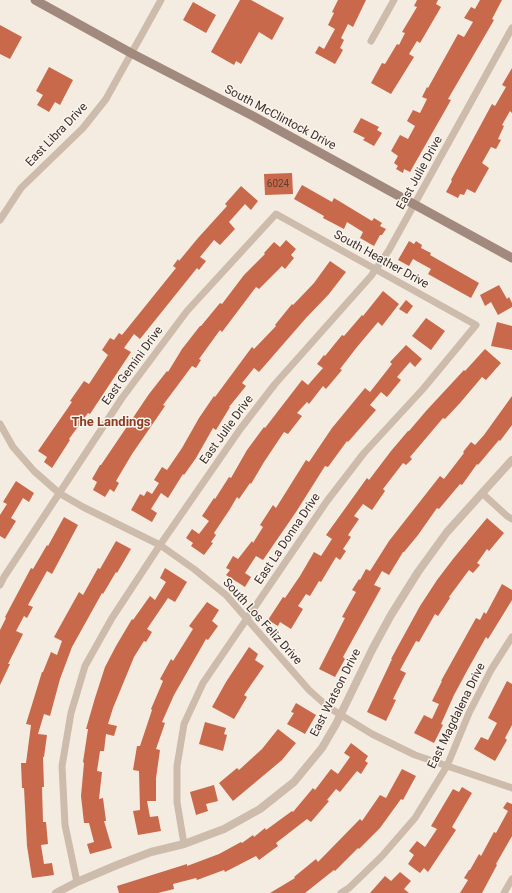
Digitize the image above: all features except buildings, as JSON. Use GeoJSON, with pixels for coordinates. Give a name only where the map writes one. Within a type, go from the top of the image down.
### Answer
{"type":"FeatureCollection","features":[{"type":"Feature","properties":{"kind":"main road","name":"South McClintock Drive"},"geometry":{"type":"LineString","coordinates":[[35,0],[131,53],[253,116],[512,258]]}},
{"type":"Feature","properties":{"kind":"street","name":"East Libra Drive"},"geometry":{"type":"LineString","coordinates":[[0,220],[21,188],[83,128],[106,99],[161,0]]}},
{"type":"Feature","properties":{"kind":"street"},"geometry":{"type":"LineString","coordinates":[[371,42],[394,0]]}},
{"type":"Feature","properties":{"kind":"street","name":"East Julie Drive"},"geometry":{"type":"LineString","coordinates":[[77,882],[65,825],[62,766],[71,713],[85,666],[112,618],[160,545],[241,428],[275,384],[375,270],[389,250],[512,28]]}},
{"type":"Feature","properties":{"kind":"street","name":"South Heather Drive"},"geometry":{"type":"LineString","coordinates":[[276,214],[476,325]]}},
{"type":"Feature","properties":{"kind":"street","name":"East Gemini Drive"},"geometry":{"type":"LineString","coordinates":[[0,586],[4,577],[122,398],[187,311],[276,214]]}},
{"type":"Feature","properties":{"kind":"street","name":"East La Donna Drive"},"geometry":{"type":"LineString","coordinates":[[184,844],[177,802],[177,770],[184,724],[203,683],[327,501],[364,453],[423,389],[476,325]]}},
{"type":"Feature","properties":{"kind":"street","name":"South Los Feliz Drive"},"geometry":{"type":"LineString","coordinates":[[0,424],[12,447],[34,471],[59,493],[83,508],[160,545],[194,569],[226,595],[309,690],[328,707],[355,725],[415,755],[512,788]]}},
{"type":"Feature","properties":{"kind":"street","name":"East Watson Drive"},"geometry":{"type":"LineString","coordinates":[[56,893],[77,882],[151,852],[184,844],[224,829],[260,810],[294,782],[322,748],[341,716],[373,648],[391,615],[418,572],[447,532],[483,494],[512,460]]}},
{"type":"Feature","properties":{"kind":"street"},"geometry":{"type":"LineString","coordinates":[[483,494],[506,516],[512,519]]}},
{"type":"Feature","properties":{"kind":"street","name":"East Magdalena Drive"},"geometry":{"type":"LineString","coordinates":[[342,893],[351,891],[415,818],[447,766],[472,707],[491,670],[512,637]]}},
{"type":"Feature","properties":{"kind":"street"},"geometry":{"type":"LineString","coordinates":[[504,893],[512,879]]}},
{"type":"Feature","properties":{"kind":"district","name":"The Landings"},"geometry":{"type":"Point","coordinates":[111,423]}}]}
